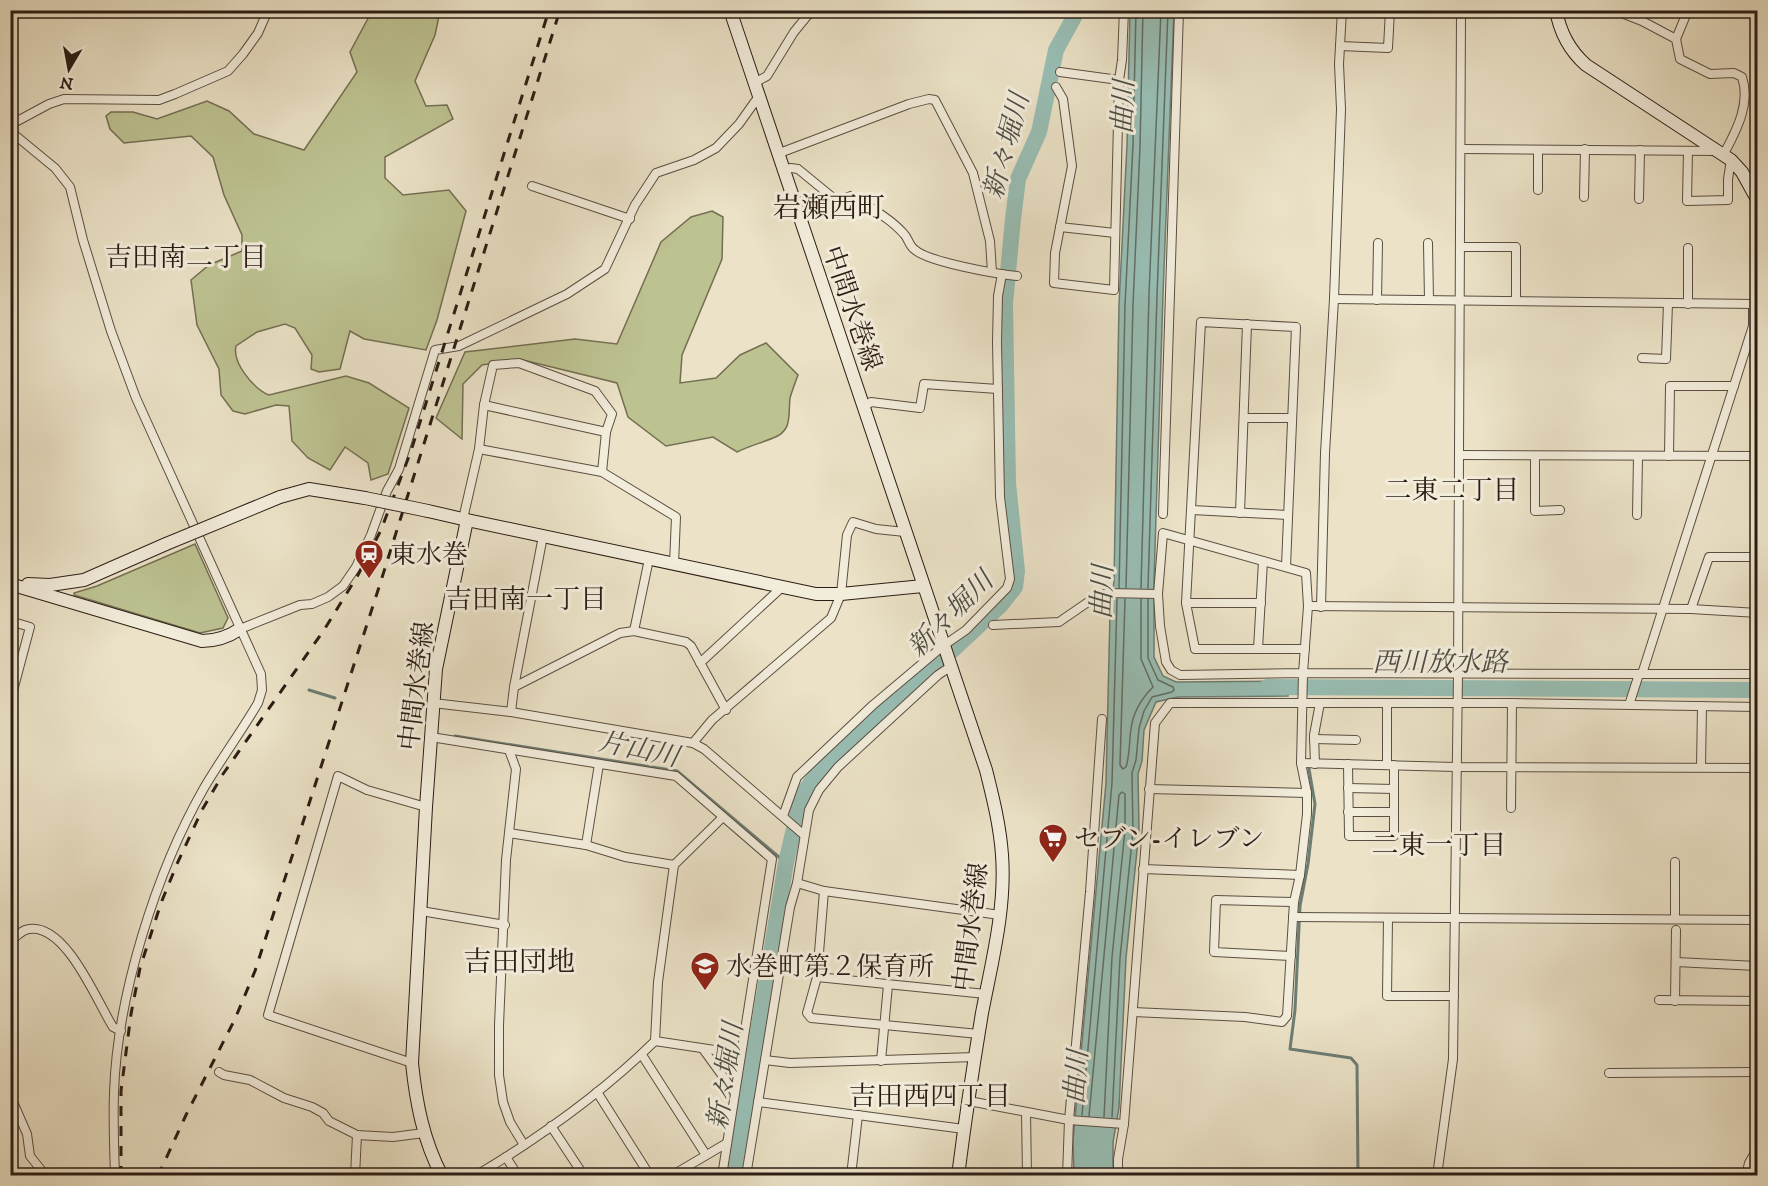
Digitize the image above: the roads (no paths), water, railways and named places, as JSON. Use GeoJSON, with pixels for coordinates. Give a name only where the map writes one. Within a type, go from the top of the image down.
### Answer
{"type":"FeatureCollection","features":[{"type":"Feature","properties":{"kind":"main road","name":"中間水巻線"},"geometry":{"type":"LineString","coordinates":[[730,10],[986,770],[997,814],[1002,855],[1000,915],[975,1057],[958,1176]]}},
{"type":"Feature","properties":{"kind":"main road"},"geometry":{"type":"LineString","coordinates":[[1556,10],[1558,24],[1575,56],[1725,155],[1742,172],[1757,197]]}},
{"type":"Feature","properties":{"kind":"main road"},"geometry":{"type":"LineString","coordinates":[[10,583],[50,585],[84,580],[280,497],[309,489],[428,511],[816,594],[841,594],[923,586]]}},
{"type":"Feature","properties":{"kind":"main road","name":"中間水巻線"},"geometry":{"type":"LineString","coordinates":[[441,1176],[424,1133],[416,1098],[412,1062],[436,669],[465,519]]}},
{"type":"Feature","properties":{"kind":"main road"},"geometry":{"type":"LineString","coordinates":[[10,583],[202,641],[230,636],[240,629]]}},
{"type":"Feature","properties":{"kind":"main road"},"geometry":{"type":"LineString","coordinates":[[1757,1006],[1758,835]]}},
{"type":"Feature","properties":{"kind":"street"},"geometry":{"type":"LineString","coordinates":[[10,125],[64,99],[159,100],[228,71],[258,33],[268,10]]}},
{"type":"Feature","properties":{"kind":"street"},"geometry":{"type":"LineString","coordinates":[[754,83],[767,76],[794,32],[812,10]]}},
{"type":"Feature","properties":{"kind":"street"},"geometry":{"type":"LineString","coordinates":[[1056,87],[1063,99],[1071,166],[1055,252],[1054,283],[1113,290],[1119,80],[1124,10]]}},
{"type":"Feature","properties":{"kind":"street"},"geometry":{"type":"LineString","coordinates":[[1163,514],[1179,10]]}},
{"type":"Feature","properties":{"kind":"street"},"geometry":{"type":"LineString","coordinates":[[1321,607],[1324,453],[1334,299],[1341,109],[1342,10]]}},
{"type":"Feature","properties":{"kind":"street"},"geometry":{"type":"LineString","coordinates":[[1340,46],[1388,48],[1390,10]]}},
{"type":"Feature","properties":{"kind":"street"},"geometry":{"type":"LineString","coordinates":[[1437,1176],[1453,1059],[1461,300],[1461,10]]}},
{"type":"Feature","properties":{"kind":"street"},"geometry":{"type":"LineString","coordinates":[[1614,10],[1642,21],[1676,39]]}},
{"type":"Feature","properties":{"kind":"street"},"geometry":{"type":"LineString","coordinates":[[1688,10],[1676,39],[1680,59],[1710,74],[1734,73],[1742,77],[1745,93],[1744,109],[1725,155],[1728,200],[1687,201],[1688,151]]}},
{"type":"Feature","properties":{"kind":"street"},"geometry":{"type":"LineString","coordinates":[[1060,72],[1119,80]]}},
{"type":"Feature","properties":{"kind":"street"},"geometry":{"type":"LineString","coordinates":[[240,629],[300,605],[312,604],[344,586],[366,546],[387,491],[399,469],[435,350],[459,346],[567,294],[605,269],[635,205],[656,173],[694,160],[716,148],[739,124],[759,96]]}},
{"type":"Feature","properties":{"kind":"street"},"geometry":{"type":"LineString","coordinates":[[777,154],[909,104],[929,99],[935,100],[973,173],[990,241],[992,272]]}},
{"type":"Feature","properties":{"kind":"street"},"geometry":{"type":"LineString","coordinates":[[10,132],[55,168],[70,187],[82,240],[111,332],[136,398],[261,674],[262,690],[254,710],[204,789],[180,836],[160,883],[136,958],[121,1031],[114,1092],[115,1176]]}},
{"type":"Feature","properties":{"kind":"street"},"geometry":{"type":"LineString","coordinates":[[1461,149],[1688,151],[1725,155]]}},
{"type":"Feature","properties":{"kind":"street"},"geometry":{"type":"LineString","coordinates":[[1538,150],[1538,190]]}},
{"type":"Feature","properties":{"kind":"street"},"geometry":{"type":"LineString","coordinates":[[1584,197],[1585,150]]}},
{"type":"Feature","properties":{"kind":"street"},"geometry":{"type":"LineString","coordinates":[[1639,199],[1640,150]]}},
{"type":"Feature","properties":{"kind":"street"},"geometry":{"type":"LineString","coordinates":[[782,170],[798,169],[837,201],[851,196],[902,232],[914,250],[949,263],[1017,276]]}},
{"type":"Feature","properties":{"kind":"street"},"geometry":{"type":"LineString","coordinates":[[532,186],[630,219]]}},
{"type":"Feature","properties":{"kind":"street"},"geometry":{"type":"LineString","coordinates":[[1060,227],[1115,233]]}},
{"type":"Feature","properties":{"kind":"street"},"geometry":{"type":"LineString","coordinates":[[1377,300],[1378,243]]}},
{"type":"Feature","properties":{"kind":"street"},"geometry":{"type":"LineString","coordinates":[[1428,243],[1428,300]]}},
{"type":"Feature","properties":{"kind":"street"},"geometry":{"type":"LineString","coordinates":[[1460,247],[1516,247],[1516,301]]}},
{"type":"Feature","properties":{"kind":"street"},"geometry":{"type":"LineString","coordinates":[[1688,248],[1688,303]]}},
{"type":"Feature","properties":{"kind":"street"},"geometry":{"type":"LineString","coordinates":[[783,816],[797,777],[873,705],[943,646],[966,630],[1007,588],[1010,579],[1000,497],[998,388],[998,296],[1002,274]]}},
{"type":"Feature","properties":{"kind":"street"},"geometry":{"type":"LineString","coordinates":[[1334,299],[1755,304],[1754,326],[1710,456],[1685,544],[1629,705]]}},
{"type":"Feature","properties":{"kind":"street"},"geometry":{"type":"LineString","coordinates":[[1642,358],[1666,359],[1668,303]]}},
{"type":"Feature","properties":{"kind":"street"},"geometry":{"type":"LineString","coordinates":[[1286,566],[1296,327],[1201,322],[1186,603],[1195,649],[1305,649]]}},
{"type":"Feature","properties":{"kind":"street"},"geometry":{"type":"LineString","coordinates":[[1240,513],[1247,324]]}},
{"type":"Feature","properties":{"kind":"street"},"geometry":{"type":"LineString","coordinates":[[465,519],[493,365],[519,363],[595,391],[612,414],[606,432],[602,472]]}},
{"type":"Feature","properties":{"kind":"street"},"geometry":{"type":"LineString","coordinates":[[863,407],[871,402],[920,408],[924,384],[998,388]]}},
{"type":"Feature","properties":{"kind":"street"},"geometry":{"type":"LineString","coordinates":[[1669,456],[1671,386],[1734,386]]}},
{"type":"Feature","properties":{"kind":"street"},"geometry":{"type":"LineString","coordinates":[[484,405],[606,432]]}},
{"type":"Feature","properties":{"kind":"street"},"geometry":{"type":"LineString","coordinates":[[1244,418],[1291,418]]}},
{"type":"Feature","properties":{"kind":"street"},"geometry":{"type":"LineString","coordinates":[[478,449],[602,472],[676,517],[674,564]]}},
{"type":"Feature","properties":{"kind":"street"},"geometry":{"type":"LineString","coordinates":[[1459,455],[1758,456]]}},
{"type":"Feature","properties":{"kind":"street"},"geometry":{"type":"LineString","coordinates":[[1535,456],[1535,511],[1560,510]]}},
{"type":"Feature","properties":{"kind":"street"},"geometry":{"type":"LineString","coordinates":[[1637,515],[1638,456]]}},
{"type":"Feature","properties":{"kind":"street"},"geometry":{"type":"LineString","coordinates":[[1192,510],[1287,515]]}},
{"type":"Feature","properties":{"kind":"street"},"geometry":{"type":"LineString","coordinates":[[693,743],[712,720],[831,618],[841,594],[847,535],[853,522],[876,529],[905,532]]}},
{"type":"Feature","properties":{"kind":"street"},"geometry":{"type":"LineString","coordinates":[[1133,1012],[1245,1017],[1282,1022],[1287,1016],[1294,902],[1300,875],[1306,814],[1306,793],[1300,763],[1303,675],[1308,606],[1306,573],[1163,533],[1158,594],[1160,626],[1167,662],[1171,670],[1180,675],[1303,675],[1458,676],[1758,674]]}},
{"type":"Feature","properties":{"kind":"street"},"geometry":{"type":"LineString","coordinates":[[511,712],[543,536]]}},
{"type":"Feature","properties":{"kind":"street"},"geometry":{"type":"LineString","coordinates":[[1691,609],[1709,556],[1758,557]]}},
{"type":"Feature","properties":{"kind":"street"},"geometry":{"type":"LineString","coordinates":[[633,631],[649,559]]}},
{"type":"Feature","properties":{"kind":"street"},"geometry":{"type":"LineString","coordinates":[[1258,649],[1263,561]]}},
{"type":"Feature","properties":{"kind":"street"},"geometry":{"type":"LineString","coordinates":[[700,663],[781,588]]}},
{"type":"Feature","properties":{"kind":"street"},"geometry":{"type":"LineString","coordinates":[[993,625],[1059,622],[1091,600],[1107,593],[1158,594]]}},
{"type":"Feature","properties":{"kind":"street"},"geometry":{"type":"LineString","coordinates":[[1186,603],[1261,603]]}},
{"type":"Feature","properties":{"kind":"street"},"geometry":{"type":"LineString","coordinates":[[1308,606],[1691,609],[1758,613]]}},
{"type":"Feature","properties":{"kind":"street"},"geometry":{"type":"LineString","coordinates":[[10,621],[30,627],[10,702]]}},
{"type":"Feature","properties":{"kind":"street"},"geometry":{"type":"LineString","coordinates":[[514,687],[620,633],[633,631],[686,642],[691,646],[726,710]]}},
{"type":"Feature","properties":{"kind":"street"},"geometry":{"type":"LineString","coordinates":[[746,1176],[790,907],[797,884],[809,810],[819,790],[838,767],[938,675],[950,667]]}},
{"type":"Feature","properties":{"kind":"street"},"geometry":{"type":"LineString","coordinates":[[1118,1176],[1155,723],[1170,703],[1302,699],[1320,703],[1457,702],[1758,707]]}},
{"type":"Feature","properties":{"kind":"street"},"geometry":{"type":"LineString","coordinates":[[433,703],[511,712],[693,743],[704,749],[804,835]]}},
{"type":"Feature","properties":{"kind":"street"},"geometry":{"type":"LineString","coordinates":[[1315,764],[1314,739],[1320,703]]}},
{"type":"Feature","properties":{"kind":"street"},"geometry":{"type":"LineString","coordinates":[[1511,808],[1512,703]]}},
{"type":"Feature","properties":{"kind":"street"},"geometry":{"type":"LineString","coordinates":[[1348,764],[1348,836],[1394,836],[1394,789],[1390,765],[1387,704]]}},
{"type":"Feature","properties":{"kind":"street"},"geometry":{"type":"LineString","coordinates":[[1701,767],[1702,706]]}},
{"type":"Feature","properties":{"kind":"street"},"geometry":{"type":"LineString","coordinates":[[1067,1176],[1102,719]]}},
{"type":"Feature","properties":{"kind":"street"},"geometry":{"type":"LineString","coordinates":[[431,736],[676,776],[772,859],[722,1176]]}},
{"type":"Feature","properties":{"kind":"street"},"geometry":{"type":"LineString","coordinates":[[1314,739],[1356,740]]}},
{"type":"Feature","properties":{"kind":"street"},"geometry":{"type":"LineString","coordinates":[[509,750],[516,769],[509,833],[499,1025],[499,1075],[503,1102],[510,1122],[524,1145]]}},
{"type":"Feature","properties":{"kind":"street"},"geometry":{"type":"LineString","coordinates":[[1300,763],[1456,767],[1758,768]]}},
{"type":"Feature","properties":{"kind":"street"},"geometry":{"type":"LineString","coordinates":[[586,845],[599,764]]}},
{"type":"Feature","properties":{"kind":"street"},"geometry":{"type":"LineString","coordinates":[[412,1062],[267,1015],[338,776],[367,790],[426,807]]}},
{"type":"Feature","properties":{"kind":"street"},"geometry":{"type":"LineString","coordinates":[[1348,788],[1394,789]]}},
{"type":"Feature","properties":{"kind":"street"},"geometry":{"type":"LineString","coordinates":[[1149,789],[1306,793]]}},
{"type":"Feature","properties":{"kind":"street"},"geometry":{"type":"LineString","coordinates":[[1348,812],[1394,812]]}},
{"type":"Feature","properties":{"kind":"street"},"geometry":{"type":"LineString","coordinates":[[475,1176],[524,1145],[597,1092],[642,1055],[655,1041],[658,982],[674,865],[723,817]]}},
{"type":"Feature","properties":{"kind":"street"},"geometry":{"type":"LineString","coordinates":[[509,833],[586,845],[625,856],[674,865]]}},
{"type":"Feature","properties":{"kind":"street"},"geometry":{"type":"LineString","coordinates":[[1675,862],[1675,919]]}},
{"type":"Feature","properties":{"kind":"street"},"geometry":{"type":"LineString","coordinates":[[1143,869],[1300,875]]}},
{"type":"Feature","properties":{"kind":"street"},"geometry":{"type":"LineString","coordinates":[[797,884],[824,891],[1000,915]]}},
{"type":"Feature","properties":{"kind":"street"},"geometry":{"type":"LineString","coordinates":[[824,891],[818,977],[807,1012],[811,1018],[979,1034]]}},
{"type":"Feature","properties":{"kind":"street"},"geometry":{"type":"LineString","coordinates":[[1291,956],[1214,952],[1216,900],[1294,902]]}},
{"type":"Feature","properties":{"kind":"street"},"geometry":{"type":"LineString","coordinates":[[421,911],[505,925]]}},
{"type":"Feature","properties":{"kind":"street"},"geometry":{"type":"LineString","coordinates":[[1293,917],[1757,920]]}},
{"type":"Feature","properties":{"kind":"street"},"geometry":{"type":"LineString","coordinates":[[1388,918],[1387,996],[1454,996]]}},
{"type":"Feature","properties":{"kind":"street"},"geometry":{"type":"LineString","coordinates":[[10,942],[29,929],[47,933],[63,944],[113,1027],[121,1031]]}},
{"type":"Feature","properties":{"kind":"street"},"geometry":{"type":"LineString","coordinates":[[1676,930],[1676,1001]]}},
{"type":"Feature","properties":{"kind":"street"},"geometry":{"type":"LineString","coordinates":[[1676,962],[1757,966]]}},
{"type":"Feature","properties":{"kind":"street"},"geometry":{"type":"LineString","coordinates":[[818,977],[986,994]]}},
{"type":"Feature","properties":{"kind":"street"},"geometry":{"type":"LineString","coordinates":[[881,1061],[888,985]]}},
{"type":"Feature","properties":{"kind":"street"},"geometry":{"type":"LineString","coordinates":[[1659,1000],[1757,1006]]}},
{"type":"Feature","properties":{"kind":"street"},"geometry":{"type":"LineString","coordinates":[[655,1041],[741,1054]]}},
{"type":"Feature","properties":{"kind":"street"},"geometry":{"type":"LineString","coordinates":[[703,1049],[735,1093]]}},
{"type":"Feature","properties":{"kind":"street"},"geometry":{"type":"LineString","coordinates":[[642,1055],[706,1155]]}},
{"type":"Feature","properties":{"kind":"street"},"geometry":{"type":"LineString","coordinates":[[765,1060],[790,1063],[975,1057]]}},
{"type":"Feature","properties":{"kind":"street"},"geometry":{"type":"LineString","coordinates":[[219,1072],[250,1080],[284,1098],[312,1107],[323,1113],[329,1121],[357,1135],[393,1137],[424,1133]]}},
{"type":"Feature","properties":{"kind":"street"},"geometry":{"type":"LineString","coordinates":[[1609,1073],[1758,1072]]}},
{"type":"Feature","properties":{"kind":"street"},"geometry":{"type":"LineString","coordinates":[[597,1092],[650,1176]]}},
{"type":"Feature","properties":{"kind":"street"},"geometry":{"type":"LineString","coordinates":[[10,1095],[27,1134],[30,1156],[46,1176]]}},
{"type":"Feature","properties":{"kind":"street"},"geometry":{"type":"LineString","coordinates":[[969,1101],[1072,1120],[1121,1123]]}},
{"type":"Feature","properties":{"kind":"street"},"geometry":{"type":"LineString","coordinates":[[758,1102],[964,1129]]}},
{"type":"Feature","properties":{"kind":"street"},"geometry":{"type":"LineString","coordinates":[[1026,1112],[1027,1176]]}},
{"type":"Feature","properties":{"kind":"street"},"geometry":{"type":"LineString","coordinates":[[851,1176],[858,1115]]}},
{"type":"Feature","properties":{"kind":"street"},"geometry":{"type":"LineString","coordinates":[[551,1126],[584,1176]]}},
{"type":"Feature","properties":{"kind":"street"},"geometry":{"type":"LineString","coordinates":[[355,1176],[357,1135]]}},
{"type":"Feature","properties":{"kind":"street"},"geometry":{"type":"LineString","coordinates":[[671,1176],[727,1143]]}},
{"type":"Feature","properties":{"kind":"street"},"geometry":{"type":"LineString","coordinates":[[1746,1176],[1749,1163],[1756,1151],[1758,1152]]}},
{"type":"Feature","properties":{"kind":"street"},"geometry":{"type":"LineString","coordinates":[[506,1157],[518,1176]]}},
{"type":"Feature","properties":{"kind":"water"},"geometry":{"type":"Polygon","coordinates":[[[1130,11],[1174,11],[1154,580],[1154,657],[1163,676],[1176,682],[1287,681],[1288,696],[1178,697],[1156,702],[1144,730],[1142,761],[1138,774],[1139,831],[1126,958],[1119,1108],[1113,1142],[1113,1175],[1074,1176],[1073,1140],[1106,783],[1110,613],[1114,581],[1119,305],[1127,145],[1130,11]]]}},
{"type":"Feature","properties":{"kind":"waterway","name":"新々堀川"},"geometry":{"type":"LineString","coordinates":[[734,1176],[786,863],[800,803],[807,788],[829,760],[956,647],[1000,606],[1015,587],[1017,571],[1008,483],[1005,304],[1013,219],[1018,179],[1039,132],[1056,50],[1078,10]]}},
{"type":"Feature","properties":{"kind":"waterway","name":"西川放水路"},"geometry":{"type":"LineString","coordinates":[[1267,687],[1758,690]]}},
{"type":"Feature","properties":{"kind":"waterway","name":"片山川"},"geometry":{"type":"LineString","coordinates":[[309,690],[335,698]]}},
{"type":"Feature","properties":{"kind":"waterway","name":"片山川"},"geometry":{"type":"LineString","coordinates":[[455,736],[677,771],[786,863]]}},
{"type":"Feature","properties":{"kind":"waterway"},"geometry":{"type":"LineString","coordinates":[[1309,769],[1315,804],[1308,864],[1300,906],[1295,1010],[1290,1049],[1351,1058],[1357,1065],[1358,1176]]}},
{"type":"Feature","properties":{"kind":"railway"},"geometry":{"type":"LineString","coordinates":[[121,1176],[121,1091],[131,1014],[140,968],[161,903],[202,810],[223,774],[324,630],[358,575],[381,530],[411,451],[549,10]]}},
{"type":"Feature","properties":{"kind":"railway"},"geometry":{"type":"LineString","coordinates":[[158,1176],[235,1019],[255,971],[380,584],[560,10]]}},
{"type":"Feature","properties":{"kind":"place","name":"東水巻"},"geometry":{"type":"Point","coordinates":[369,580]}},
{"type":"Feature","properties":{"kind":"place","name":"セブン-イレブン"},"geometry":{"type":"Point","coordinates":[1053,864]}},
{"type":"Feature","properties":{"kind":"place","name":"水巻町第２保育所"},"geometry":{"type":"Point","coordinates":[705,992]}},
{"type":"Feature","properties":{"kind":"district","name":"岩瀬西町"},"geometry":{"type":"Point","coordinates":[829,207]}},
{"type":"Feature","properties":{"kind":"district","name":"吉田南二丁目"},"geometry":{"type":"Point","coordinates":[186,257]}},
{"type":"Feature","properties":{"kind":"district","name":"二東二丁目"},"geometry":{"type":"Point","coordinates":[1452,490]}},
{"type":"Feature","properties":{"kind":"district","name":"吉田南一丁目"},"geometry":{"type":"Point","coordinates":[526,599]}},
{"type":"Feature","properties":{"kind":"district","name":"二東一丁目"},"geometry":{"type":"Point","coordinates":[1439,845]}},
{"type":"Feature","properties":{"kind":"district","name":"吉田団地"},"geometry":{"type":"Point","coordinates":[519,961]}},
{"type":"Feature","properties":{"kind":"district","name":"吉田西四丁目"},"geometry":{"type":"Point","coordinates":[930,1096]}},
{"type":"Feature","properties":{"kind":"water label","name":"曲川"},"geometry":{"type":"Point","coordinates":[1123,107]}},
{"type":"Feature","properties":{"kind":"water label","name":"曲川"},"geometry":{"type":"Point","coordinates":[1102,592]}},
{"type":"Feature","properties":{"kind":"water label","name":"曲川"},"geometry":{"type":"Point","coordinates":[1076,1077]}}]}
